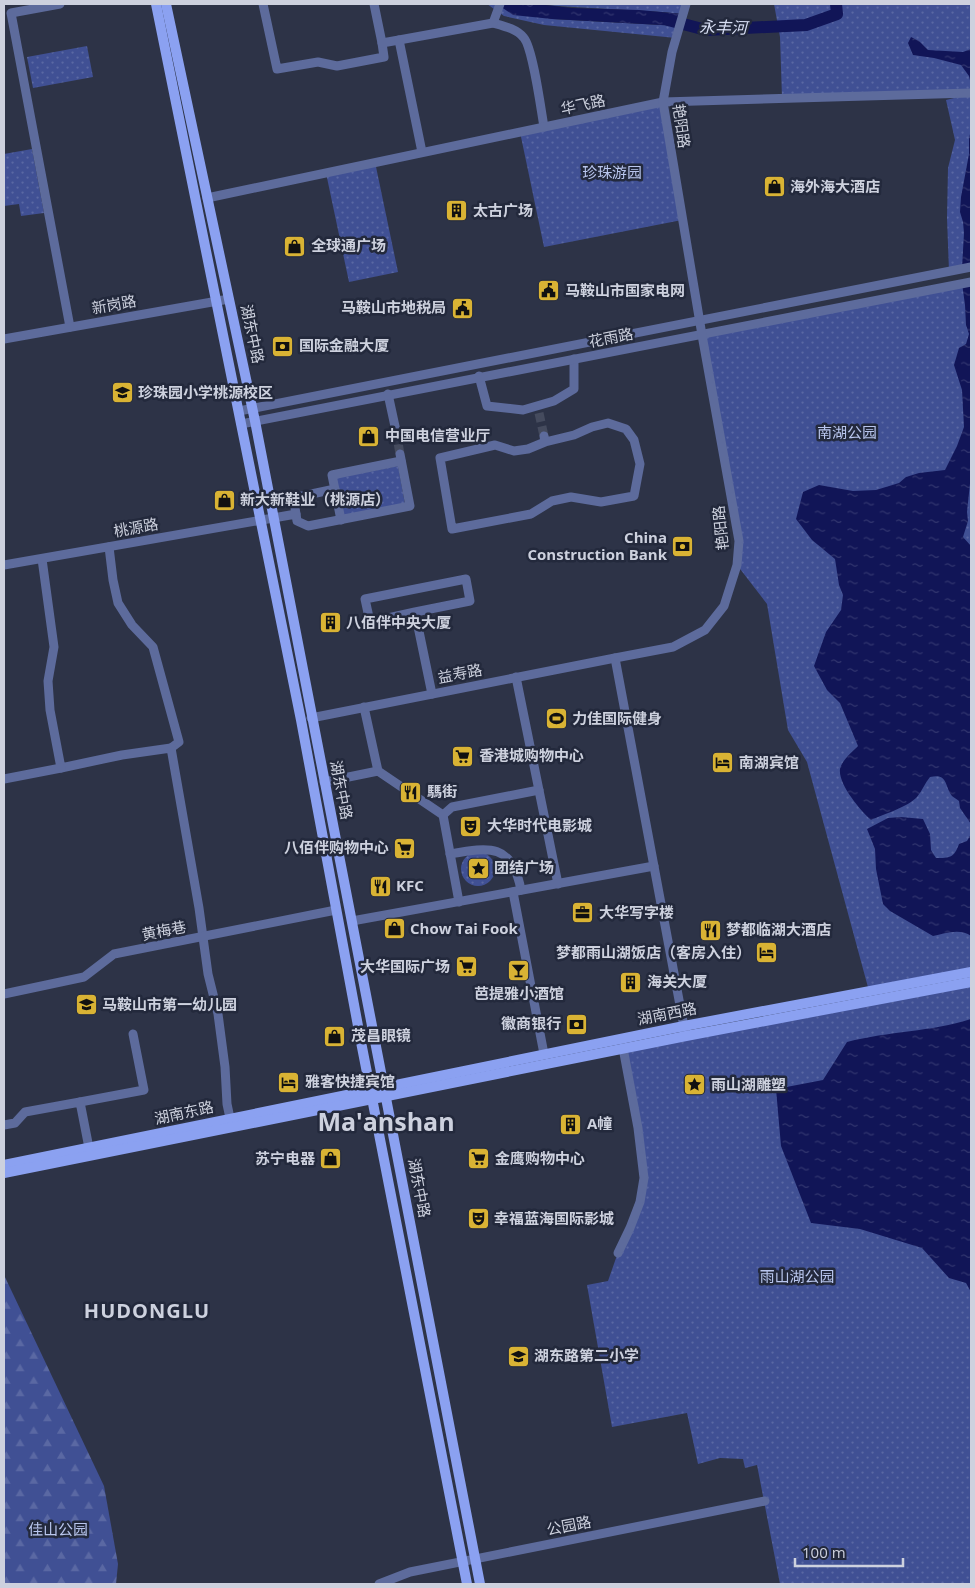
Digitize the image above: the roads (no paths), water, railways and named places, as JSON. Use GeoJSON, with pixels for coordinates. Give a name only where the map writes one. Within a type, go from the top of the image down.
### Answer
{"type":"FeatureCollection","features":[{"type":"Feature","properties":{"kind":"main road","name":"湖东中路"},"geometry":{"type":"LineString","coordinates":[[156,4],[301,720],[371,1094],[467,1584]]}},
{"type":"Feature","properties":{"kind":"main road","name":"湖东中路"},"geometry":{"type":"LineString","coordinates":[[166,4],[255,421],[480,1584]]}},
{"type":"Feature","properties":{"kind":"main road","name":"湖南西路"},"geometry":{"type":"LineString","coordinates":[[385,1091],[623,1048],[685,1031],[971,972]]}},
{"type":"Feature","properties":{"kind":"main road","name":"湖南西路"},"geometry":{"type":"LineString","coordinates":[[385,1091],[544,1054],[971,982]]}},
{"type":"Feature","properties":{"kind":"main road"},"geometry":{"type":"LineString","coordinates":[[4,1173],[385,1091]]}},
{"type":"Feature","properties":{"kind":"main road","name":"湖南东路"},"geometry":{"type":"LineString","coordinates":[[4,1164],[230,1118],[371,1094]]}},
{"type":"Feature","properties":{"kind":"street"},"geometry":{"type":"LineString","coordinates":[[60,4],[7,13],[70,327]]}},
{"type":"Feature","properties":{"kind":"street"},"geometry":{"type":"LineString","coordinates":[[263,4],[277,69],[318,62],[337,66],[402,53]]}},
{"type":"Feature","properties":{"kind":"street"},"geometry":{"type":"LineString","coordinates":[[374,4],[384,57]]}},
{"type":"Feature","properties":{"kind":"street"},"geometry":{"type":"LineString","coordinates":[[493,22],[500,4]]}},
{"type":"Feature","properties":{"kind":"street","name":"艳阳路"},"geometry":{"type":"LineString","coordinates":[[615,658],[674,647],[705,630],[724,606],[737,565],[738,541],[734,512],[699,320],[663,102],[672,52],[686,4]]}},
{"type":"Feature","properties":{"kind":"street"},"geometry":{"type":"LineString","coordinates":[[382,43],[493,22],[511,28],[525,39],[532,61],[544,127]]}},
{"type":"Feature","properties":{"kind":"street"},"geometry":{"type":"LineString","coordinates":[[399,40],[422,152]]}},
{"type":"Feature","properties":{"kind":"street","name":"华飞路"},"geometry":{"type":"LineString","coordinates":[[207,198],[663,102],[971,93]]}},
{"type":"Feature","properties":{"kind":"street"},"geometry":{"type":"LineString","coordinates":[[239,410],[971,267]]}},
{"type":"Feature","properties":{"kind":"street","name":"花雨路"},"geometry":{"type":"LineString","coordinates":[[242,424],[480,376],[971,282]]}},
{"type":"Feature","properties":{"kind":"street","name":"新岗路"},"geometry":{"type":"LineString","coordinates":[[4,337],[229,299]]}},
{"type":"Feature","properties":{"kind":"street"},"geometry":{"type":"LineString","coordinates":[[480,376],[487,406],[523,410],[538,409],[574,390],[574,359]]}},
{"type":"Feature","properties":{"kind":"street"},"geometry":{"type":"LineString","coordinates":[[388,394],[396,431]]}},
{"type":"Feature","properties":{"kind":"street"},"geometry":{"type":"LineString","coordinates":[[608,423],[626,429],[634,440],[640,464],[634,496],[600,502],[571,497],[552,501],[531,514],[452,529],[440,458],[495,445],[514,451],[528,449],[544,439],[574,435],[608,423]]}},
{"type":"Feature","properties":{"kind":"street"},"geometry":{"type":"LineString","coordinates":[[335,489],[302,496],[294,502],[297,521],[308,526],[341,520],[410,506],[401,457],[332,475],[335,489],[341,520]]}},
{"type":"Feature","properties":{"kind":"street","name":"桃源路"},"geometry":{"type":"LineString","coordinates":[[4,565],[296,514]]}},
{"type":"Feature","properties":{"kind":"street"},"geometry":{"type":"LineString","coordinates":[[4,779],[122,755],[171,748],[179,742],[153,647],[132,626],[118,603],[109,547]]}},
{"type":"Feature","properties":{"kind":"street"},"geometry":{"type":"LineString","coordinates":[[42,558],[54,647],[48,681],[50,710],[61,768]]}},
{"type":"Feature","properties":{"kind":"street"},"geometry":{"type":"LineString","coordinates":[[466,579],[470,601],[415,612],[370,622],[366,598],[466,579]]}},
{"type":"Feature","properties":{"kind":"street"},"geometry":{"type":"LineString","coordinates":[[415,612],[432,694]]}},
{"type":"Feature","properties":{"kind":"street"},"geometry":{"type":"LineString","coordinates":[[615,658],[685,1031]]}},
{"type":"Feature","properties":{"kind":"street","name":"益寿路"},"geometry":{"type":"LineString","coordinates":[[311,718],[615,658]]}},
{"type":"Feature","properties":{"kind":"street"},"geometry":{"type":"LineString","coordinates":[[516,677],[558,884]]}},
{"type":"Feature","properties":{"kind":"street"},"geometry":{"type":"LineString","coordinates":[[364,707],[378,771],[443,815],[459,902]]}},
{"type":"Feature","properties":{"kind":"street"},"geometry":{"type":"LineString","coordinates":[[171,748],[208,974],[218,1014],[230,1118]]}},
{"type":"Feature","properties":{"kind":"street"},"geometry":{"type":"LineString","coordinates":[[324,782],[378,771]]}},
{"type":"Feature","properties":{"kind":"street"},"geometry":{"type":"LineString","coordinates":[[443,815],[452,806],[539,790]]}},
{"type":"Feature","properties":{"kind":"street"},"geometry":{"type":"LineString","coordinates":[[450,854],[480,849],[499,852],[511,862],[519,877],[517,891],[544,1054]]}},
{"type":"Feature","properties":{"kind":"street"},"geometry":{"type":"LineString","coordinates":[[352,921],[654,866]]}},
{"type":"Feature","properties":{"kind":"street","name":"黄梅巷"},"geometry":{"type":"LineString","coordinates":[[4,994],[84,977],[114,954],[336,910]]}},
{"type":"Feature","properties":{"kind":"street"},"geometry":{"type":"LineString","coordinates":[[4,1125],[15,1123],[25,1112],[144,1090],[132,1034]]}},
{"type":"Feature","properties":{"kind":"street"},"geometry":{"type":"LineString","coordinates":[[618,1253],[640,1202],[644,1178],[638,1128],[623,1048]]}},
{"type":"Feature","properties":{"kind":"street"},"geometry":{"type":"LineString","coordinates":[[80,1102],[89,1148]]}},
{"type":"Feature","properties":{"kind":"street","name":"公园路"},"geometry":{"type":"LineString","coordinates":[[379,1584],[410,1572],[765,1501]]}},
{"type":"Feature","properties":{"kind":"water"},"geometry":{"type":"Polygon","coordinates":[[[497,4],[537,4],[572,8],[639,10],[683,14],[679,26],[513,15],[497,4]]]}},
{"type":"Feature","properties":{"kind":"water"},"geometry":{"type":"Polygon","coordinates":[[[911,37],[919,41],[928,50],[963,52],[971,49],[971,85],[969,76],[961,65],[913,55],[908,43],[911,37]]]}},
{"type":"Feature","properties":{"kind":"water"},"geometry":{"type":"Polygon","coordinates":[[[971,129],[970,267],[962,268],[964,233],[960,212],[971,129]]]}},
{"type":"Feature","properties":{"kind":"water"},"geometry":{"type":"Polygon","coordinates":[[[970,282],[971,474],[967,512],[968,521],[963,537],[971,546],[971,824],[960,808],[959,801],[949,792],[943,778],[936,776],[930,777],[913,801],[871,820],[861,810],[842,782],[840,775],[841,766],[858,746],[840,703],[827,690],[814,666],[826,632],[841,610],[843,595],[839,585],[835,559],[812,540],[796,519],[803,492],[819,485],[853,491],[876,490],[899,483],[906,477],[919,473],[945,470],[964,427],[962,390],[954,365],[959,348],[966,344],[969,334],[966,325],[962,283],[970,282]]]}},
{"type":"Feature","properties":{"kind":"water"},"geometry":{"type":"Polygon","coordinates":[[[888,818],[923,819],[930,834],[931,850],[936,858],[945,858],[953,855],[959,844],[967,841],[971,834],[971,936],[958,932],[933,936],[890,911],[883,904],[876,869],[875,849],[867,829],[888,818]]]}},
{"type":"Feature","properties":{"kind":"water"},"geometry":{"type":"Polygon","coordinates":[[[971,1019],[971,1292],[966,1283],[949,1278],[922,1248],[860,1229],[811,1223],[781,1146],[776,1089],[823,1080],[847,1042],[941,1027],[971,1019]]]}},
{"type":"Feature","properties":{"kind":"waterway","name":"永丰河"},"geometry":{"type":"LineString","coordinates":[[668,20],[706,30],[806,25],[837,14],[836,4]]}},
{"type":"Feature","properties":{"kind":"tunnel"},"geometry":{"type":"LineString","coordinates":[[539,413],[544,436]]}},
{"type":"Feature","properties":{"kind":"tunnel"},"geometry":{"type":"LineString","coordinates":[[396,431],[400,454]]}},
{"type":"Feature","properties":{"kind":"place","name":"海外海大酒店"},"geometry":{"type":"Point","coordinates":[774,187]}},
{"type":"Feature","properties":{"kind":"place","name":"太古广场"},"geometry":{"type":"Point","coordinates":[457,211]}},
{"type":"Feature","properties":{"kind":"place","name":"全球通广场"},"geometry":{"type":"Point","coordinates":[295,246]}},
{"type":"Feature","properties":{"kind":"place","name":"马鞍山市国家电网"},"geometry":{"type":"Point","coordinates":[549,291]}},
{"type":"Feature","properties":{"kind":"place","name":"马鞍山市地税局"},"geometry":{"type":"Point","coordinates":[462,308]}},
{"type":"Feature","properties":{"kind":"place","name":"国际金融大厦"},"geometry":{"type":"Point","coordinates":[283,346]}},
{"type":"Feature","properties":{"kind":"place","name":"珍珠园小学桃源校区"},"geometry":{"type":"Point","coordinates":[122,393]}},
{"type":"Feature","properties":{"kind":"place","name":"中国电信营业厅"},"geometry":{"type":"Point","coordinates":[369,436]}},
{"type":"Feature","properties":{"kind":"place","name":"新大新鞋业（桃源店）"},"geometry":{"type":"Point","coordinates":[224,500]}},
{"type":"Feature","properties":{"kind":"place","name":"China Construction Bank"},"geometry":{"type":"Point","coordinates":[683,547]}},
{"type":"Feature","properties":{"kind":"place","name":"八佰伴中央大厦"},"geometry":{"type":"Point","coordinates":[330,623]}},
{"type":"Feature","properties":{"kind":"place","name":"力佳国际健身"},"geometry":{"type":"Point","coordinates":[556,719]}},
{"type":"Feature","properties":{"kind":"place","name":"香港城购物中心"},"geometry":{"type":"Point","coordinates":[463,756]}},
{"type":"Feature","properties":{"kind":"place","name":"南湖宾馆"},"geometry":{"type":"Point","coordinates":[723,763]}},
{"type":"Feature","properties":{"kind":"place","name":"騳街"},"geometry":{"type":"Point","coordinates":[411,792]}},
{"type":"Feature","properties":{"kind":"place","name":"大华时代电影城"},"geometry":{"type":"Point","coordinates":[471,826]}},
{"type":"Feature","properties":{"kind":"place","name":"八佰伴购物中心"},"geometry":{"type":"Point","coordinates":[405,848]}},
{"type":"Feature","properties":{"kind":"place","name":"团结广场"},"geometry":{"type":"Point","coordinates":[478,868]}},
{"type":"Feature","properties":{"kind":"place","name":"KFC"},"geometry":{"type":"Point","coordinates":[380,886]}},
{"type":"Feature","properties":{"kind":"place","name":"大华写字楼"},"geometry":{"type":"Point","coordinates":[583,913]}},
{"type":"Feature","properties":{"kind":"place","name":"Chow Tai Fook"},"geometry":{"type":"Point","coordinates":[394,929]}},
{"type":"Feature","properties":{"kind":"place","name":"梦都临湖大酒店"},"geometry":{"type":"Point","coordinates":[710,930]}},
{"type":"Feature","properties":{"kind":"place","name":"梦都雨山湖饭店（客房入住）"},"geometry":{"type":"Point","coordinates":[767,953]}},
{"type":"Feature","properties":{"kind":"place","name":"大华国际广场"},"geometry":{"type":"Point","coordinates":[466,967]}},
{"type":"Feature","properties":{"kind":"place","name":"芭提雅小酒馆"},"geometry":{"type":"Point","coordinates":[519,971]}},
{"type":"Feature","properties":{"kind":"place","name":"海关大厦"},"geometry":{"type":"Point","coordinates":[631,982]}},
{"type":"Feature","properties":{"kind":"place","name":"马鞍山市第一幼儿园"},"geometry":{"type":"Point","coordinates":[86,1005]}},
{"type":"Feature","properties":{"kind":"place","name":"徽商银行"},"geometry":{"type":"Point","coordinates":[577,1024]}},
{"type":"Feature","properties":{"kind":"place","name":"茂昌眼镜"},"geometry":{"type":"Point","coordinates":[335,1036]}},
{"type":"Feature","properties":{"kind":"place","name":"雅客快捷宾馆"},"geometry":{"type":"Point","coordinates":[289,1082]}},
{"type":"Feature","properties":{"kind":"place","name":"雨山湖雕塑"},"geometry":{"type":"Point","coordinates":[695,1085]}},
{"type":"Feature","properties":{"kind":"place","name":"A幢"},"geometry":{"type":"Point","coordinates":[571,1124]}},
{"type":"Feature","properties":{"kind":"place","name":"苏宁电器"},"geometry":{"type":"Point","coordinates":[331,1159]}},
{"type":"Feature","properties":{"kind":"place","name":"金鹰购物中心"},"geometry":{"type":"Point","coordinates":[479,1159]}},
{"type":"Feature","properties":{"kind":"place","name":"幸福蓝海国际影城"},"geometry":{"type":"Point","coordinates":[478,1219]}},
{"type":"Feature","properties":{"kind":"place","name":"湖东路第二小学"},"geometry":{"type":"Point","coordinates":[518,1356]}},
{"type":"Feature","properties":{"kind":"district","name":"Ma'anshan"},"geometry":{"type":"Point","coordinates":[386,1122]}},
{"type":"Feature","properties":{"kind":"district","name":"HUDONGLU"},"geometry":{"type":"Point","coordinates":[147,1311]}},
{"type":"Feature","properties":{"kind":"park label","name":"珍珠游园"},"geometry":{"type":"Point","coordinates":[612,173]}},
{"type":"Feature","properties":{"kind":"park label","name":"南湖公园"},"geometry":{"type":"Point","coordinates":[847,433]}},
{"type":"Feature","properties":{"kind":"park label","name":"雨山湖公园"},"geometry":{"type":"Point","coordinates":[797,1277]}},
{"type":"Feature","properties":{"kind":"park label","name":"佳山公园"},"geometry":{"type":"Point","coordinates":[58,1530]}}]}
